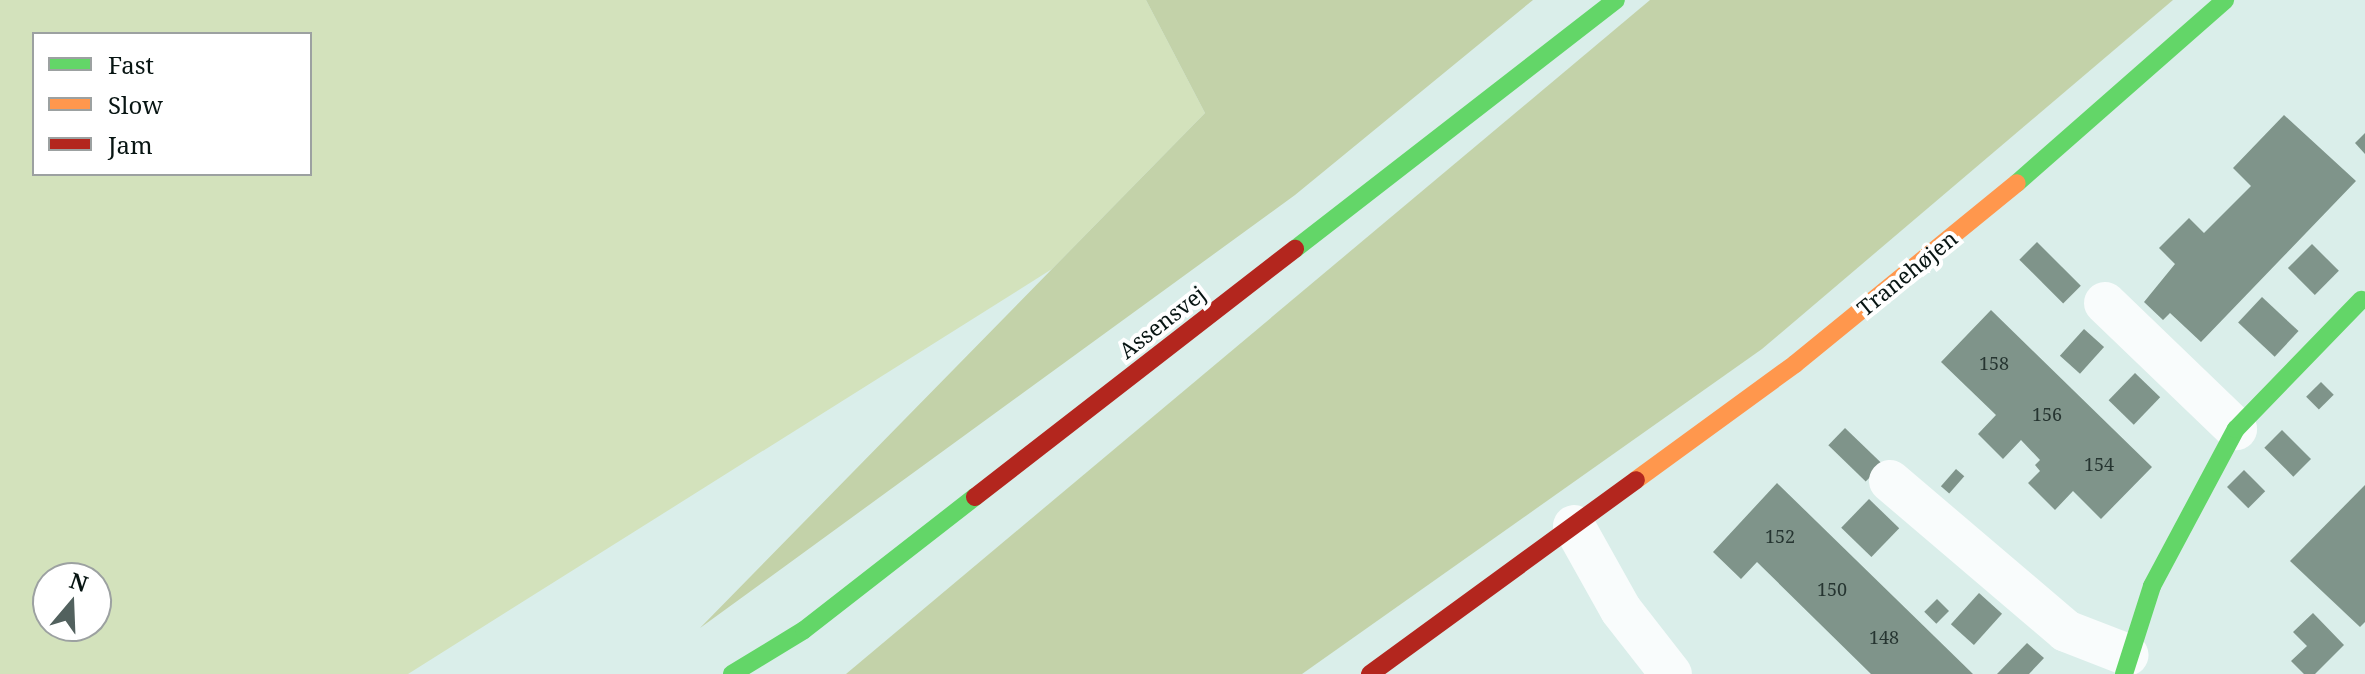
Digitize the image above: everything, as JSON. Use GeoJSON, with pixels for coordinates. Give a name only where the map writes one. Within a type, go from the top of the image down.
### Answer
{"type":"FeatureCollection","features":[{"type":"Feature","properties":{"kind":"street","name":"Assensvej"},"geometry":{"type":"LineString","coordinates":[[732,674],[804,630],[1616,0]]}},
{"type":"Feature","properties":{"kind":"street","name":"Tranehøjen"},"geometry":{"type":"LineString","coordinates":[[1370,674],[1795,364],[2013,187],[2225,0]]}},
{"type":"Feature","properties":{"kind":"street"},"geometry":{"type":"LineString","coordinates":[[1890,481],[2066,631],[2126,665],[2177,531],[2236,429],[2361,300]]}},
{"type":"Feature","properties":{"kind":"street"},"geometry":{"type":"LineString","coordinates":[[2105,303],[2236,429]]}},
{"type":"Feature","properties":{"kind":"street"},"geometry":{"type":"LineString","coordinates":[[1574,526],[1621,610],[1671,674]]}},
{"type":"Feature","properties":{"kind":"green space"},"geometry":{"type":"Polygon","coordinates":[[[0,0],[1146,0],[1205,113],[1052,269],[408,674],[0,674],[0,0]]]}},
{"type":"Feature","properties":{"kind":"green space"},"geometry":{"type":"Polygon","coordinates":[[[1146,0],[1533,0],[1295,195],[700,628],[1205,113],[1146,0]]]}},
{"type":"Feature","properties":{"kind":"green space"},"geometry":{"type":"Polygon","coordinates":[[[1650,0],[2173,0],[1762,349],[1302,674],[846,674],[1650,0]]]}},
{"type":"Feature","properties":{"kind":"building"},"geometry":{"type":"Polygon","coordinates":[[[2284,115],[2356,181],[2201,342],[2170,313],[2163,320],[2144,302],[2175,264],[2159,248],[2189,218],[2204,233],[2251,186],[2233,168],[2284,115]]]}},
{"type":"Feature","properties":{"kind":"building"},"geometry":{"type":"Polygon","coordinates":[[[2365,133],[2365,154],[2355,143],[2365,133]]]}},
{"type":"Feature","properties":{"kind":"building"},"geometry":{"type":"Polygon","coordinates":[[[2037,242],[2081,286],[2063,304],[2019,260],[2037,242]]]}},
{"type":"Feature","properties":{"kind":"building"},"geometry":{"type":"Polygon","coordinates":[[[2312,244],[2339,271],[2315,295],[2288,268],[2312,244]]]}},
{"type":"Feature","properties":{"kind":"building"},"geometry":{"type":"Polygon","coordinates":[[[2262,297],[2299,331],[2275,357],[2238,323],[2262,297]]]}},
{"type":"Feature","properties":{"kind":"building"},"geometry":{"type":"Polygon","coordinates":[[[1991,310],[2152,467],[2101,519],[2073,491],[2055,510],[2028,483],[2040,471],[2035,465],[2040,460],[2021,440],[2003,459],[1978,434],[1996,415],[1941,362],[1991,310]]]}},
{"type":"Feature","properties":{"kind":"building"},"geometry":{"type":"Polygon","coordinates":[[[2084,329],[2104,347],[2080,374],[2060,356],[2084,329]]]}},
{"type":"Feature","properties":{"kind":"building"},"geometry":{"type":"Polygon","coordinates":[[[2135,373],[2160,397],[2134,425],[2109,400],[2135,373]]]}},
{"type":"Feature","properties":{"kind":"building"},"geometry":{"type":"Polygon","coordinates":[[[2321,382],[2334,395],[2319,410],[2306,397],[2321,382]]]}},
{"type":"Feature","properties":{"kind":"building"},"geometry":{"type":"Polygon","coordinates":[[[1845,428],[1882,464],[1866,481],[1828,445],[1845,428]]]}},
{"type":"Feature","properties":{"kind":"building"},"geometry":{"type":"Polygon","coordinates":[[[2282,430],[2311,459],[2293,477],[2264,448],[2282,430]]]}},
{"type":"Feature","properties":{"kind":"building"},"geometry":{"type":"Polygon","coordinates":[[[1956,469],[1964,476],[1949,494],[1941,486],[1956,469]]]}},
{"type":"Feature","properties":{"kind":"building"},"geometry":{"type":"Polygon","coordinates":[[[2244,470],[2265,491],[2248,508],[2227,487],[2244,470]]]}},
{"type":"Feature","properties":{"kind":"building"},"geometry":{"type":"Polygon","coordinates":[[[1777,483],[1973,674],[1871,674],[1757,562],[1741,579],[1713,552],[1777,483]]]}},
{"type":"Feature","properties":{"kind":"building"},"geometry":{"type":"Polygon","coordinates":[[[2365,485],[2365,622],[2360,627],[2290,561],[2365,485]]]}},
{"type":"Feature","properties":{"kind":"building"},"geometry":{"type":"Polygon","coordinates":[[[1869,499],[1899,528],[1871,557],[1841,528],[1869,499]]]}},
{"type":"Feature","properties":{"kind":"building"},"geometry":{"type":"Polygon","coordinates":[[[1979,593],[2002,614],[1974,645],[1951,624],[1979,593]]]}},
{"type":"Feature","properties":{"kind":"building"},"geometry":{"type":"Polygon","coordinates":[[[1937,599],[1949,611],[1936,624],[1924,612],[1937,599]]]}},
{"type":"Feature","properties":{"kind":"building"},"geometry":{"type":"Polygon","coordinates":[[[2313,613],[2344,645],[2315,674],[2304,674],[2291,661],[2307,646],[2293,632],[2313,613]]]}},
{"type":"Feature","properties":{"kind":"building"},"geometry":{"type":"Polygon","coordinates":[[[2027,643],[2044,658],[2029,674],[1997,674],[2027,643]]]}},
{"type":"Feature","properties":{"kind":"traffic: fast"},"geometry":{"type":"LineString","coordinates":[[1295,249],[1616,0]]}},
{"type":"Feature","properties":{"kind":"traffic: fast"},"geometry":{"type":"LineString","coordinates":[[2017,183],[2225,0]]}},
{"type":"Feature","properties":{"kind":"traffic: fast"},"geometry":{"type":"LineString","coordinates":[[2124,674],[2152,586],[2236,429],[2361,300]]}},
{"type":"Feature","properties":{"kind":"traffic: fast"},"geometry":{"type":"LineString","coordinates":[[732,674],[804,630],[975,497]]}},
{"type":"Feature","properties":{"kind":"traffic: slow"},"geometry":{"type":"LineString","coordinates":[[1636,480],[1795,364],[2017,183]]}},
{"type":"Feature","properties":{"kind":"traffic: jam"},"geometry":{"type":"LineString","coordinates":[[975,497],[1295,249]]}},
{"type":"Feature","properties":{"kind":"traffic: jam"},"geometry":{"type":"LineString","coordinates":[[1370,674],[1636,480]]}}]}
